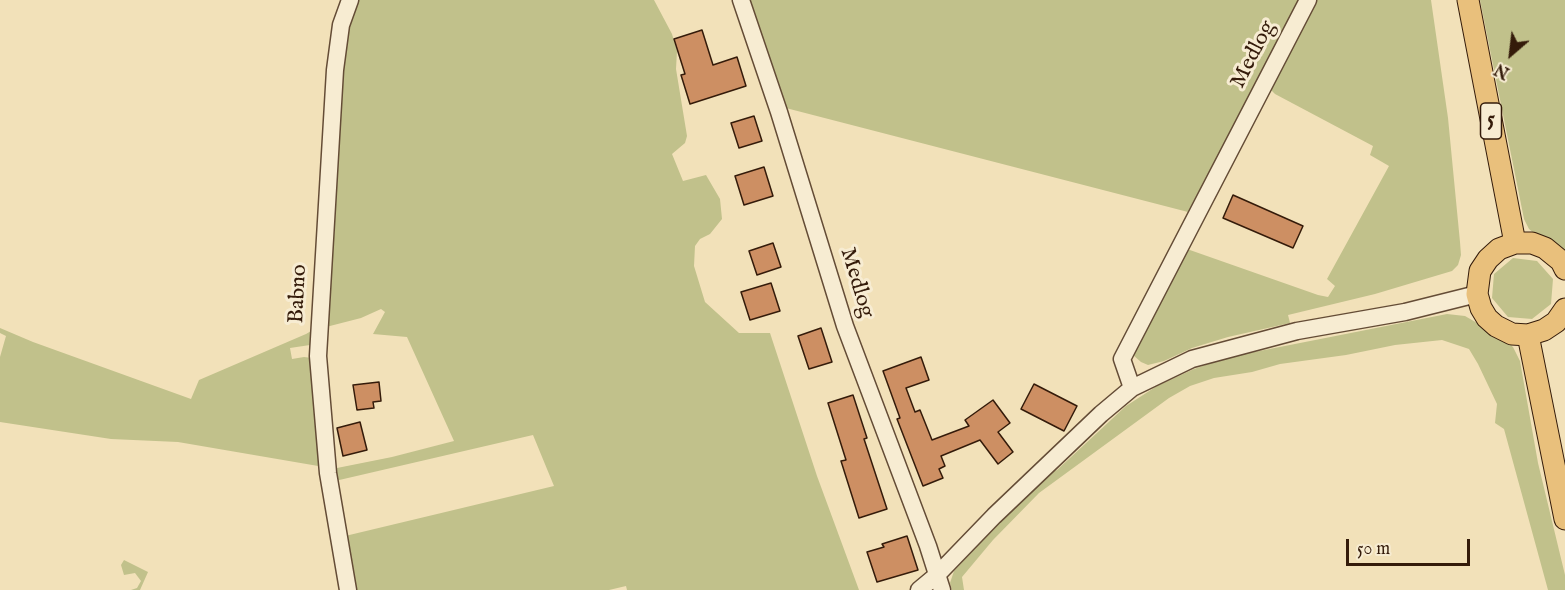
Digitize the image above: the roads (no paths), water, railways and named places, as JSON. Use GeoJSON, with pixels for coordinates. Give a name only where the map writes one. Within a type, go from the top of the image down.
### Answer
{"type":"FeatureCollection","features":[{"type":"Feature","properties":{"kind":"main road","name":"5"},"geometry":{"type":"LineString","coordinates":[[1468,0],[1515,243]]}},
{"type":"Feature","properties":{"kind":"main road"},"geometry":{"type":"LineString","coordinates":[[1565,269],[1560,261],[1545,248],[1532,243],[1515,243],[1499,249],[1488,259],[1480,271],[1477,294],[1487,318],[1496,326],[1512,334],[1528,335],[1544,330],[1556,322],[1565,309]]}},
{"type":"Feature","properties":{"kind":"main road"},"geometry":{"type":"LineString","coordinates":[[1528,335],[1565,519]]}},
{"type":"Feature","properties":{"kind":"street","name":"Babno"},"geometry":{"type":"LineString","coordinates":[[348,590],[328,473],[318,356],[335,70],[341,25],[350,0]]}},
{"type":"Feature","properties":{"kind":"street","name":"Medlog"},"geometry":{"type":"LineString","coordinates":[[741,0],[779,112],[845,326],[940,583]]}},
{"type":"Feature","properties":{"kind":"street","name":"Medlog"},"geometry":{"type":"LineString","coordinates":[[1132,388],[1122,359],[1308,0]]}},
{"type":"Feature","properties":{"kind":"street"},"geometry":{"type":"LineString","coordinates":[[918,590],[940,583],[1002,508],[1101,414],[1132,388],[1202,356],[1297,331],[1405,312],[1477,294]]}}]}
